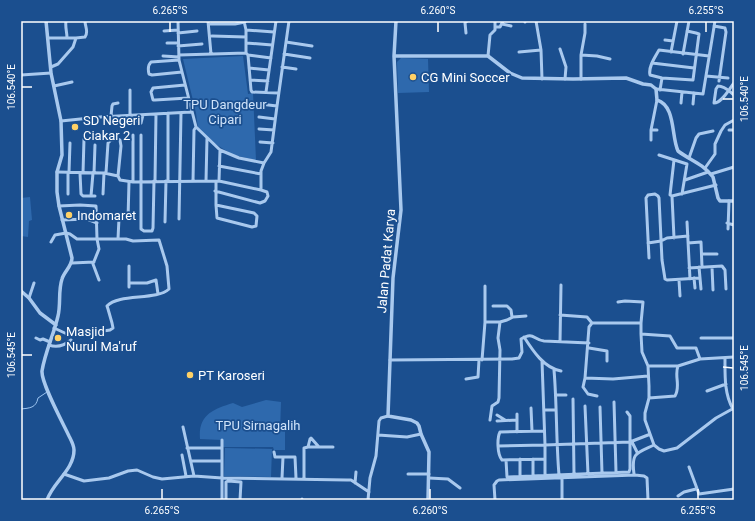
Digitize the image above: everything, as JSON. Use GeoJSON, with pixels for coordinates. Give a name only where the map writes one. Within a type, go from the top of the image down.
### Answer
{"type":"FeatureCollection","features":[{"type":"Feature","properties":{"kind":"street"},"geometry":{"type":"LineString","coordinates":[[46,21],[51,73],[61,121],[62,155],[57,172],[57,192],[62,220],[72,255],[72,263]]}},
{"type":"Feature","properties":{"kind":"street"},"geometry":{"type":"LineString","coordinates":[[66,21],[65,28],[67,38]]}},
{"type":"Feature","properties":{"kind":"street"},"geometry":{"type":"LineString","coordinates":[[48,38],[85,37],[85,21]]}},
{"type":"Feature","properties":{"kind":"street"},"geometry":{"type":"LineString","coordinates":[[178,21],[179,57],[191,112],[196,127],[220,150],[239,158],[264,163]]}},
{"type":"Feature","properties":{"kind":"street"},"geometry":{"type":"LineString","coordinates":[[208,21],[211,54]]}},
{"type":"Feature","properties":{"kind":"street"},"geometry":{"type":"LineString","coordinates":[[266,92],[276,21]]}},
{"type":"Feature","properties":{"kind":"street"},"geometry":{"type":"LineString","coordinates":[[261,190],[261,174],[264,163],[271,152],[276,106],[289,21]]}},
{"type":"Feature","properties":{"kind":"street","name":"Jalan Padat Karya"},"geometry":{"type":"LineString","coordinates":[[388,416],[393,278],[401,210],[394,56],[396,21]]}},
{"type":"Feature","properties":{"kind":"street"},"geometry":{"type":"LineString","coordinates":[[466,33],[465,23],[467,21]]}},
{"type":"Feature","properties":{"kind":"street"},"geometry":{"type":"LineString","coordinates":[[488,56],[490,35],[495,30],[495,21]]}},
{"type":"Feature","properties":{"kind":"street"},"geometry":{"type":"LineString","coordinates":[[536,21],[541,50],[542,79]]}},
{"type":"Feature","properties":{"kind":"street"},"geometry":{"type":"LineString","coordinates":[[671,52],[677,21]]}},
{"type":"Feature","properties":{"kind":"street"},"geometry":{"type":"LineString","coordinates":[[683,54],[689,21]]}},
{"type":"Feature","properties":{"kind":"street"},"geometry":{"type":"LineString","coordinates":[[394,56],[488,56],[504,69],[522,78],[626,78],[651,85],[658,89],[704,94],[715,21]]}},
{"type":"Feature","properties":{"kind":"street"},"geometry":{"type":"LineString","coordinates":[[211,24],[240,24],[244,22],[246,30],[250,89],[252,92],[278,93]]}},
{"type":"Feature","properties":{"kind":"street"},"geometry":{"type":"LineString","coordinates":[[495,27],[500,28],[502,22],[512,26]]}},
{"type":"Feature","properties":{"kind":"street"},"geometry":{"type":"LineString","coordinates":[[581,79],[581,55],[585,24]]}},
{"type":"Feature","properties":{"kind":"street"},"geometry":{"type":"LineString","coordinates":[[714,26],[725,28],[726,32],[719,81]]}},
{"type":"Feature","properties":{"kind":"street"},"geometry":{"type":"LineString","coordinates":[[246,30],[274,32]]}},
{"type":"Feature","properties":{"kind":"street"},"geometry":{"type":"LineString","coordinates":[[164,31],[197,31]]}},
{"type":"Feature","properties":{"kind":"street"},"geometry":{"type":"LineString","coordinates":[[687,31],[696,32],[699,34],[695,54],[692,82],[650,75],[649,72],[652,63],[659,50],[683,54],[695,54],[709,56]]}},
{"type":"Feature","properties":{"kind":"street"},"geometry":{"type":"LineString","coordinates":[[212,36],[246,37]]}},
{"type":"Feature","properties":{"kind":"street"},"geometry":{"type":"LineString","coordinates":[[51,67],[58,64],[73,47],[76,38]]}},
{"type":"Feature","properties":{"kind":"street"},"geometry":{"type":"LineString","coordinates":[[665,40],[673,41]]}},
{"type":"Feature","properties":{"kind":"street"},"geometry":{"type":"LineString","coordinates":[[286,42],[312,46]]}},
{"type":"Feature","properties":{"kind":"street"},"geometry":{"type":"LineString","coordinates":[[167,43],[178,45],[202,44]]}},
{"type":"Feature","properties":{"kind":"street"},"geometry":{"type":"LineString","coordinates":[[246,43],[272,45]]}},
{"type":"Feature","properties":{"kind":"street"},"geometry":{"type":"LineString","coordinates":[[560,48],[566,67],[565,79]]}},
{"type":"Feature","properties":{"kind":"street"},"geometry":{"type":"LineString","coordinates":[[519,52],[541,50]]}},
{"type":"Feature","properties":{"kind":"street"},"geometry":{"type":"LineString","coordinates":[[182,72],[152,75],[148,72],[148,66],[151,62],[179,57],[211,54],[247,54],[271,58]]}},
{"type":"Feature","properties":{"kind":"street"},"geometry":{"type":"LineString","coordinates":[[284,54],[310,58]]}},
{"type":"Feature","properties":{"kind":"street"},"geometry":{"type":"LineString","coordinates":[[581,55],[610,59]]}},
{"type":"Feature","properties":{"kind":"street"},"geometry":{"type":"LineString","coordinates":[[163,56],[179,57]]}},
{"type":"Feature","properties":{"kind":"street"},"geometry":{"type":"LineString","coordinates":[[652,63],[694,68]]}},
{"type":"Feature","properties":{"kind":"street"},"geometry":{"type":"LineString","coordinates":[[282,67],[296,69]]}},
{"type":"Feature","properties":{"kind":"street"},"geometry":{"type":"LineString","coordinates":[[249,68],[269,70]]}},
{"type":"Feature","properties":{"kind":"street"},"geometry":{"type":"LineString","coordinates":[[21,76],[51,73]]}},
{"type":"Feature","properties":{"kind":"street"},"geometry":{"type":"LineString","coordinates":[[706,76],[728,78]]}},
{"type":"Feature","properties":{"kind":"street"},"geometry":{"type":"LineString","coordinates":[[652,140],[650,130],[658,89],[662,78]]}},
{"type":"Feature","properties":{"kind":"street"},"geometry":{"type":"LineString","coordinates":[[250,80],[268,81]]}},
{"type":"Feature","properties":{"kind":"street"},"geometry":{"type":"LineString","coordinates":[[54,86],[72,82]]}},
{"type":"Feature","properties":{"kind":"street"},"geometry":{"type":"LineString","coordinates":[[734,83],[728,90],[719,102],[714,103],[716,87],[723,86],[728,90],[734,95]]}},
{"type":"Feature","properties":{"kind":"street"},"geometry":{"type":"LineString","coordinates":[[185,85],[153,88],[152,97],[154,100],[188,98]]}},
{"type":"Feature","properties":{"kind":"street"},"geometry":{"type":"LineString","coordinates":[[130,90],[130,115]]}},
{"type":"Feature","properties":{"kind":"street"},"geometry":{"type":"LineString","coordinates":[[681,103],[682,92]]}},
{"type":"Feature","properties":{"kind":"street"},"geometry":{"type":"LineString","coordinates":[[693,104],[694,94]]}},
{"type":"Feature","properties":{"kind":"street"},"geometry":{"type":"LineString","coordinates":[[657,100],[664,104],[667,108],[678,151],[705,168],[710,173],[716,185],[718,198],[720,201],[734,201]]}},
{"type":"Feature","properties":{"kind":"street"},"geometry":{"type":"LineString","coordinates":[[111,116],[113,104],[118,104]]}},
{"type":"Feature","properties":{"kind":"street"},"geometry":{"type":"LineString","coordinates":[[260,104],[276,106]]}},
{"type":"Feature","properties":{"kind":"street"},"geometry":{"type":"LineString","coordinates":[[61,121],[111,116],[191,112]]}},
{"type":"Feature","properties":{"kind":"street"},"geometry":{"type":"LineString","coordinates":[[166,222],[168,113]]}},
{"type":"Feature","properties":{"kind":"street"},"geometry":{"type":"LineString","coordinates":[[179,219],[181,113]]}},
{"type":"Feature","properties":{"kind":"street"},"geometry":{"type":"LineString","coordinates":[[141,136],[141,229],[144,231],[150,231],[153,228],[156,114]]}},
{"type":"Feature","properties":{"kind":"street"},"geometry":{"type":"LineString","coordinates":[[135,120],[141,123],[143,115]]}},
{"type":"Feature","properties":{"kind":"street"},"geometry":{"type":"LineString","coordinates":[[259,117],[275,119]]}},
{"type":"Feature","properties":{"kind":"street"},"geometry":{"type":"LineString","coordinates":[[705,168],[715,154],[715,144],[724,125],[734,120]]}},
{"type":"Feature","properties":{"kind":"street"},"geometry":{"type":"LineString","coordinates":[[192,181],[194,130],[196,127]]}},
{"type":"Feature","properties":{"kind":"street"},"geometry":{"type":"LineString","coordinates":[[259,129],[274,130]]}},
{"type":"Feature","properties":{"kind":"street"},"geometry":{"type":"LineString","coordinates":[[650,130],[657,130]]}},
{"type":"Feature","properties":{"kind":"street"},"geometry":{"type":"LineString","coordinates":[[729,130],[734,130]]}},
{"type":"Feature","properties":{"kind":"street"},"geometry":{"type":"LineString","coordinates":[[690,158],[696,138],[699,134],[712,131]]}},
{"type":"Feature","properties":{"kind":"street"},"geometry":{"type":"LineString","coordinates":[[97,217],[126,218],[131,182],[133,135]]}},
{"type":"Feature","properties":{"kind":"street"},"geometry":{"type":"LineString","coordinates":[[206,181],[207,138]]}},
{"type":"Feature","properties":{"kind":"street"},"geometry":{"type":"LineString","coordinates":[[84,139],[81,173],[81,194],[83,196],[93,196],[95,145]]}},
{"type":"Feature","properties":{"kind":"street"},"geometry":{"type":"LineString","coordinates":[[103,194],[108,143],[118,139],[120,140],[120,146],[118,176]]}},
{"type":"Feature","properties":{"kind":"street"},"geometry":{"type":"LineString","coordinates":[[260,142],[272,143]]}},
{"type":"Feature","properties":{"kind":"street"},"geometry":{"type":"LineString","coordinates":[[68,194],[70,143]]}},
{"type":"Feature","properties":{"kind":"street"},"geometry":{"type":"LineString","coordinates":[[216,205],[254,213],[257,216],[256,226],[252,227],[218,219],[216,217],[215,191],[220,150]]}},
{"type":"Feature","properties":{"kind":"street"},"geometry":{"type":"LineString","coordinates":[[659,155],[686,164],[682,194]]}},
{"type":"Feature","properties":{"kind":"street"},"geometry":{"type":"LineString","coordinates":[[674,160],[670,195],[672,196],[674,238]]}},
{"type":"Feature","properties":{"kind":"street"},"geometry":{"type":"LineString","coordinates":[[219,166],[261,174]]}},
{"type":"Feature","properties":{"kind":"street"},"geometry":{"type":"LineString","coordinates":[[684,180],[734,167]]}},
{"type":"Feature","properties":{"kind":"street"},"geometry":{"type":"LineString","coordinates":[[57,172],[105,173],[118,176],[120,180],[131,182],[217,181],[261,190],[267,192],[268,194],[265,201],[262,203],[215,191]]}},
{"type":"Feature","properties":{"kind":"street"},"geometry":{"type":"LineString","coordinates":[[672,196],[716,185]]}},
{"type":"Feature","properties":{"kind":"street"},"geometry":{"type":"LineString","coordinates":[[649,258],[646,198],[647,196],[655,194],[659,198],[665,279],[679,280],[700,278]]}},
{"type":"Feature","properties":{"kind":"street"},"geometry":{"type":"LineString","coordinates":[[728,229],[727,223],[729,201]]}},
{"type":"Feature","properties":{"kind":"street"},"geometry":{"type":"LineString","coordinates":[[59,206],[80,205],[97,207],[97,239],[100,249],[93,264],[99,280]]}},
{"type":"Feature","properties":{"kind":"street"},"geometry":{"type":"LineString","coordinates":[[118,239],[119,218]]}},
{"type":"Feature","properties":{"kind":"street"},"geometry":{"type":"LineString","coordinates":[[62,220],[87,219],[97,223]]}},
{"type":"Feature","properties":{"kind":"street"},"geometry":{"type":"LineString","coordinates":[[687,222],[690,279]]}},
{"type":"Feature","properties":{"kind":"street"},"geometry":{"type":"LineString","coordinates":[[727,223],[734,225]]}},
{"type":"Feature","properties":{"kind":"street"},"geometry":{"type":"LineString","coordinates":[[21,290],[40,313],[55,326],[67,334],[76,332],[84,334],[110,330],[113,328],[108,305],[126,299],[166,292],[169,289],[167,266],[159,240],[133,241],[126,239],[77,239],[66,233],[55,235],[51,242]]}},
{"type":"Feature","properties":{"kind":"street"},"geometry":{"type":"LineString","coordinates":[[648,243],[661,241],[668,238],[688,236]]}},
{"type":"Feature","properties":{"kind":"street"},"geometry":{"type":"LineString","coordinates":[[688,243],[701,242],[701,289]]}},
{"type":"Feature","properties":{"kind":"street"},"geometry":{"type":"LineString","coordinates":[[702,254],[717,254]]}},
{"type":"Feature","properties":{"kind":"street"},"geometry":{"type":"LineString","coordinates":[[47,500],[51,490],[64,474],[72,460],[74,449],[43,381],[42,372],[58,315],[62,280],[65,270],[72,263],[94,262]]}},
{"type":"Feature","properties":{"kind":"street"},"geometry":{"type":"LineString","coordinates":[[129,266],[129,285],[147,283],[156,280],[158,294]]}},
{"type":"Feature","properties":{"kind":"street"},"geometry":{"type":"LineString","coordinates":[[712,267],[713,290]]}},
{"type":"Feature","properties":{"kind":"street"},"geometry":{"type":"LineString","coordinates":[[689,268],[724,267],[726,289]]}},
{"type":"Feature","properties":{"kind":"street"},"geometry":{"type":"LineString","coordinates":[[694,278],[695,288]]}},
{"type":"Feature","properties":{"kind":"street"},"geometry":{"type":"LineString","coordinates":[[679,280],[680,296]]}},
{"type":"Feature","properties":{"kind":"street"},"geometry":{"type":"LineString","coordinates":[[29,298],[34,283]]}},
{"type":"Feature","properties":{"kind":"street"},"geometry":{"type":"LineString","coordinates":[[560,342],[561,285]]}},
{"type":"Feature","properties":{"kind":"street"},"geometry":{"type":"LineString","coordinates":[[466,379],[478,377],[485,322],[485,286]]}},
{"type":"Feature","properties":{"kind":"street"},"geometry":{"type":"LineString","coordinates":[[618,302],[642,301],[642,352],[648,366],[649,398],[645,415],[654,445],[659,449],[664,451],[677,448],[716,418],[734,409],[728,401],[725,358]]}},
{"type":"Feature","properties":{"kind":"street"},"geometry":{"type":"LineString","coordinates":[[493,306],[507,306],[511,310],[512,317]]}},
{"type":"Feature","properties":{"kind":"street"},"geometry":{"type":"LineString","coordinates":[[560,315],[587,317],[592,323]]}},
{"type":"Feature","properties":{"kind":"street"},"geometry":{"type":"LineString","coordinates":[[485,322],[500,322],[512,317],[526,316]]}},
{"type":"Feature","properties":{"kind":"street"},"geometry":{"type":"LineString","coordinates":[[490,420],[492,406],[498,402],[499,398],[500,350],[498,338],[500,322]]}},
{"type":"Feature","properties":{"kind":"street"},"geometry":{"type":"LineString","coordinates":[[592,323],[642,322]]}},
{"type":"Feature","properties":{"kind":"street"},"geometry":{"type":"LineString","coordinates":[[592,323],[590,327],[586,378],[583,387],[588,394],[597,396]]}},
{"type":"Feature","properties":{"kind":"street"},"geometry":{"type":"LineString","coordinates":[[641,334],[670,336],[677,348],[696,348],[700,359]]}},
{"type":"Feature","properties":{"kind":"street"},"geometry":{"type":"LineString","coordinates":[[390,360],[500,360],[519,358],[522,352],[521,339],[531,335],[540,341],[589,344]]}},
{"type":"Feature","properties":{"kind":"street"},"geometry":{"type":"LineString","coordinates":[[524,337],[533,351],[542,360],[554,370],[561,371]]}},
{"type":"Feature","properties":{"kind":"street"},"geometry":{"type":"LineString","coordinates":[[36,338],[40,340],[43,338],[50,344],[56,346],[63,345],[71,340]]}},
{"type":"Feature","properties":{"kind":"street"},"geometry":{"type":"LineString","coordinates":[[701,338],[734,338]]}},
{"type":"Feature","properties":{"kind":"street"},"geometry":{"type":"LineString","coordinates":[[589,348],[607,351],[607,361]]}},
{"type":"Feature","properties":{"kind":"street"},"geometry":{"type":"LineString","coordinates":[[648,366],[678,366],[700,359],[734,357]]}},
{"type":"Feature","properties":{"kind":"street"},"geometry":{"type":"LineString","coordinates":[[542,360],[545,476]]}},
{"type":"Feature","properties":{"kind":"street"},"geometry":{"type":"LineString","coordinates":[[649,398],[675,396],[678,391],[678,366]]}},
{"type":"Feature","properties":{"kind":"street"},"geometry":{"type":"LineString","coordinates":[[554,370],[559,475]]}},
{"type":"Feature","properties":{"kind":"street"},"geometry":{"type":"LineString","coordinates":[[586,378],[613,380],[648,376]]}},
{"type":"Feature","properties":{"kind":"street"},"geometry":{"type":"LineString","coordinates":[[707,391],[726,384]]}},
{"type":"Feature","properties":{"kind":"street"},"geometry":{"type":"LineString","coordinates":[[556,395],[566,395]]}},
{"type":"Feature","properties":{"kind":"street"},"geometry":{"type":"LineString","coordinates":[[572,399],[574,474]]}},
{"type":"Feature","properties":{"kind":"street"},"geometry":{"type":"LineString","coordinates":[[614,402],[616,472]]}},
{"type":"Feature","properties":{"kind":"street"},"geometry":{"type":"LineString","coordinates":[[585,406],[588,474]]}},
{"type":"Feature","properties":{"kind":"street"},"geometry":{"type":"LineString","coordinates":[[531,408],[532,431]]}},
{"type":"Feature","properties":{"kind":"street"},"geometry":{"type":"LineString","coordinates":[[600,408],[602,473]]}},
{"type":"Feature","properties":{"kind":"street"},"geometry":{"type":"LineString","coordinates":[[544,410],[556,410]]}},
{"type":"Feature","properties":{"kind":"street"},"geometry":{"type":"LineString","coordinates":[[506,460],[507,476],[533,477],[630,472],[630,416],[627,412]]}},
{"type":"Feature","properties":{"kind":"street"},"geometry":{"type":"LineString","coordinates":[[516,414],[517,432]]}},
{"type":"Feature","properties":{"kind":"street"},"geometry":{"type":"LineString","coordinates":[[498,415],[505,420]]}},
{"type":"Feature","properties":{"kind":"street"},"geometry":{"type":"LineString","coordinates":[[368,500],[370,478],[376,456],[380,419],[383,416],[388,416],[417,423],[430,452],[428,500]]}},
{"type":"Feature","properties":{"kind":"street"},"geometry":{"type":"LineString","coordinates":[[497,421],[517,420]]}},
{"type":"Feature","properties":{"kind":"street"},"geometry":{"type":"LineString","coordinates":[[182,427],[194,476]]}},
{"type":"Feature","properties":{"kind":"street"},"geometry":{"type":"LineString","coordinates":[[544,431],[499,433],[498,446],[500,459],[545,459]]}},
{"type":"Feature","properties":{"kind":"street"},"geometry":{"type":"LineString","coordinates":[[378,435],[407,437],[421,434]]}},
{"type":"Feature","properties":{"kind":"street"},"geometry":{"type":"LineString","coordinates":[[498,446],[631,442],[648,435]]}},
{"type":"Feature","properties":{"kind":"street"},"geometry":{"type":"LineString","coordinates":[[308,447],[311,438],[319,447]]}},
{"type":"Feature","properties":{"kind":"street"},"geometry":{"type":"LineString","coordinates":[[222,440],[222,500]]}},
{"type":"Feature","properties":{"kind":"street"},"geometry":{"type":"LineString","coordinates":[[631,442],[637,452]]}},
{"type":"Feature","properties":{"kind":"street"},"geometry":{"type":"LineString","coordinates":[[635,476],[634,459],[637,452],[654,445]]}},
{"type":"Feature","properties":{"kind":"street"},"geometry":{"type":"LineString","coordinates":[[304,478],[304,448],[333,447]]}},
{"type":"Feature","properties":{"kind":"street"},"geometry":{"type":"LineString","coordinates":[[187,448],[222,448]]}},
{"type":"Feature","properties":{"kind":"street"},"geometry":{"type":"LineString","coordinates":[[274,452],[275,457],[295,457],[296,478]]}},
{"type":"Feature","properties":{"kind":"street"},"geometry":{"type":"LineString","coordinates":[[182,455],[186,476]]}},
{"type":"Feature","properties":{"kind":"street"},"geometry":{"type":"LineString","coordinates":[[282,478],[283,457]]}},
{"type":"Feature","properties":{"kind":"street"},"geometry":{"type":"LineString","coordinates":[[520,459],[520,477]]}},
{"type":"Feature","properties":{"kind":"street"},"geometry":{"type":"LineString","coordinates":[[533,459],[533,477]]}},
{"type":"Feature","properties":{"kind":"street"},"geometry":{"type":"LineString","coordinates":[[191,461],[221,461]]}},
{"type":"Feature","properties":{"kind":"street"},"geometry":{"type":"LineString","coordinates":[[689,467],[699,494],[699,500]]}},
{"type":"Feature","properties":{"kind":"street"},"geometry":{"type":"LineString","coordinates":[[64,474],[84,481],[109,478],[128,471],[137,470],[162,479],[194,476],[222,478],[304,478],[347,480],[356,483],[369,492]]}},
{"type":"Feature","properties":{"kind":"street"},"geometry":{"type":"LineString","coordinates":[[356,472],[356,483]]}},
{"type":"Feature","properties":{"kind":"street"},"geometry":{"type":"LineString","coordinates":[[408,474],[448,479],[460,488]]}},
{"type":"Feature","properties":{"kind":"street"},"geometry":{"type":"LineString","coordinates":[[496,500],[494,485],[496,480],[644,476],[647,478],[648,500]]}},
{"type":"Feature","properties":{"kind":"street"},"geometry":{"type":"LineString","coordinates":[[240,500],[241,478]]}},
{"type":"Feature","properties":{"kind":"street"},"geometry":{"type":"LineString","coordinates":[[562,478],[562,500]]}},
{"type":"Feature","properties":{"kind":"street"},"geometry":{"type":"LineString","coordinates":[[226,500],[226,482],[241,482]]}},
{"type":"Feature","properties":{"kind":"street"},"geometry":{"type":"LineString","coordinates":[[699,494],[734,488]]}},
{"type":"Feature","properties":{"kind":"street"},"geometry":{"type":"LineString","coordinates":[[678,496],[696,489]]}},
{"type":"Feature","properties":{"kind":"green space","name":"TPU Dangdeur Cipari"},"geometry":{"type":"Polygon","coordinates":[[[243,56],[248,94],[253,93],[256,160],[233,155],[209,140],[198,128],[196,113],[183,59],[243,56]]]}},
{"type":"Feature","properties":{"kind":"green space","name":"CG Mini Soccer"},"geometry":{"type":"Polygon","coordinates":[[[401,58],[428,59],[429,92],[398,93],[397,62],[401,58]]]}},
{"type":"Feature","properties":{"kind":"green space"},"geometry":{"type":"Polygon","coordinates":[[[30,197],[32,220],[29,221],[28,237],[21,236],[21,198],[30,197]]]}},
{"type":"Feature","properties":{"kind":"green space","name":"TPU Sirnagalih"},"geometry":{"type":"Polygon","coordinates":[[[266,400],[281,402],[280,431],[285,431],[285,450],[274,450],[273,447],[222,447],[222,440],[200,439],[200,431],[204,419],[213,411],[233,403],[242,407],[266,400]]]}},
{"type":"Feature","properties":{"kind":"green space"},"geometry":{"type":"Polygon","coordinates":[[[225,448],[272,449],[271,477],[224,476],[225,448]]]}},
{"type":"Feature","properties":{"kind":"waterway"},"geometry":{"type":"LineString","coordinates":[[21,409],[34,406],[38,398],[47,392]]}},
{"type":"Feature","properties":{"kind":"place","name":"CG Mini Soccer"},"geometry":{"type":"Point","coordinates":[413,77]}},
{"type":"Feature","properties":{"kind":"place","name":"SD Negeri Ciakar 2"},"geometry":{"type":"Point","coordinates":[75,127]}},
{"type":"Feature","properties":{"kind":"place","name":"Indomaret"},"geometry":{"type":"Point","coordinates":[69,215]}},
{"type":"Feature","properties":{"kind":"place","name":"Masjid Nurul Ma'ruf"},"geometry":{"type":"Point","coordinates":[58,338]}},
{"type":"Feature","properties":{"kind":"place","name":"PT Karoseri"},"geometry":{"type":"Point","coordinates":[190,375]}}]}
